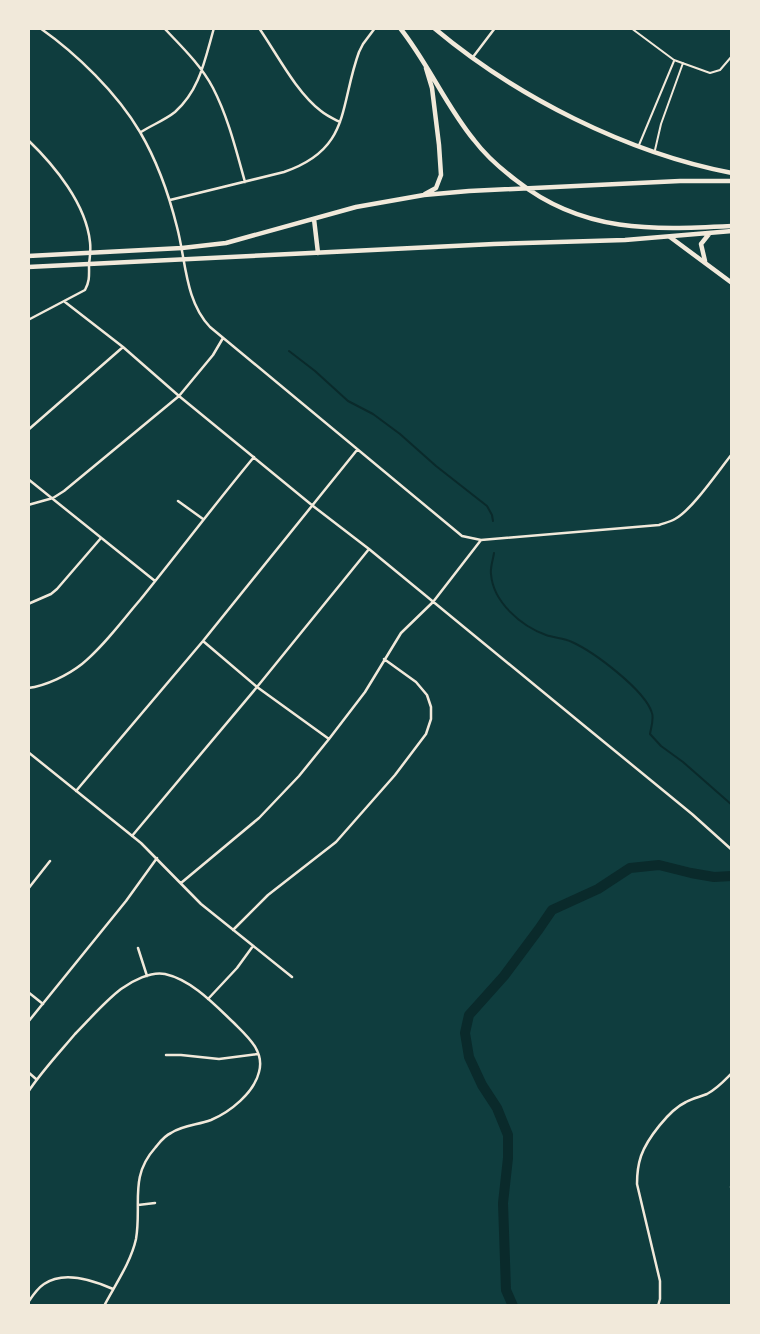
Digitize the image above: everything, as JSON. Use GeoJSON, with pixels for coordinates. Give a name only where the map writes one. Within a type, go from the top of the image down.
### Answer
{"type":"FeatureCollection","features":[{"type":"Feature","properties":{"kind":"main road"},"geometry":{"type":"LineString","coordinates":[[400,28],[488,157],[535,195],[567,211],[612,224],[663,229],[732,228]]}},
{"type":"Feature","properties":{"kind":"main road"},"geometry":{"type":"LineString","coordinates":[[434,28],[536,99],[609,135],[692,163],[732,173]]}},
{"type":"Feature","properties":{"kind":"main road"},"geometry":{"type":"LineString","coordinates":[[424,195],[436,188],[440,175],[432,88],[425,64]]}},
{"type":"Feature","properties":{"kind":"main road"},"geometry":{"type":"LineString","coordinates":[[28,256],[182,248],[236,241],[356,207],[424,195],[680,181],[732,181]]}},
{"type":"Feature","properties":{"kind":"main road"},"geometry":{"type":"LineString","coordinates":[[314,219],[318,253]]}},
{"type":"Feature","properties":{"kind":"main road"},"geometry":{"type":"LineString","coordinates":[[28,267],[670,237],[709,234],[732,228]]}},
{"type":"Feature","properties":{"kind":"main road"},"geometry":{"type":"LineString","coordinates":[[705,261],[701,244],[709,234]]}},
{"type":"Feature","properties":{"kind":"main road"},"geometry":{"type":"LineString","coordinates":[[670,237],[732,283]]}},
{"type":"Feature","properties":{"kind":"street"},"geometry":{"type":"LineString","coordinates":[[40,28],[87,66],[140,132],[170,200],[196,311],[223,338],[462,536],[481,540],[659,525],[676,519],[697,498],[732,454]]}},
{"type":"Feature","properties":{"kind":"street"},"geometry":{"type":"LineString","coordinates":[[164,28],[212,86],[225,115],[246,182]]}},
{"type":"Feature","properties":{"kind":"street"},"geometry":{"type":"LineString","coordinates":[[140,132],[173,113],[186,101],[202,71],[214,28]]}},
{"type":"Feature","properties":{"kind":"street"},"geometry":{"type":"LineString","coordinates":[[259,28],[310,101],[320,111],[341,122]]}},
{"type":"Feature","properties":{"kind":"street"},"geometry":{"type":"LineString","coordinates":[[170,200],[284,172],[308,162],[324,149],[331,142],[341,122],[362,44],[375,28]]}},
{"type":"Feature","properties":{"kind":"street"},"geometry":{"type":"LineString","coordinates":[[473,57],[495,28]]}},
{"type":"Feature","properties":{"kind":"street"},"geometry":{"type":"LineString","coordinates":[[28,141],[71,194],[81,211],[90,240],[90,282],[85,290],[28,320]]}},
{"type":"Feature","properties":{"kind":"street"},"geometry":{"type":"LineString","coordinates":[[65,302],[692,814],[732,850]]}},
{"type":"Feature","properties":{"kind":"street"},"geometry":{"type":"LineString","coordinates":[[28,506],[53,498],[179,396],[213,355],[223,338]]}},
{"type":"Feature","properties":{"kind":"street"},"geometry":{"type":"LineString","coordinates":[[28,430],[123,347]]}},
{"type":"Feature","properties":{"kind":"street"},"geometry":{"type":"LineString","coordinates":[[76,791],[203,641],[357,450]]}},
{"type":"Feature","properties":{"kind":"street"},"geometry":{"type":"LineString","coordinates":[[28,688],[46,683],[80,666],[97,650],[254,457]]}},
{"type":"Feature","properties":{"kind":"street"},"geometry":{"type":"LineString","coordinates":[[28,479],[155,581]]}},
{"type":"Feature","properties":{"kind":"street"},"geometry":{"type":"LineString","coordinates":[[178,500],[203,519]]}},
{"type":"Feature","properties":{"kind":"street"},"geometry":{"type":"LineString","coordinates":[[28,604],[57,589],[101,538]]}},
{"type":"Feature","properties":{"kind":"street"},"geometry":{"type":"LineString","coordinates":[[181,883],[259,818],[289,787],[371,683],[401,633],[433,602],[481,540]]}},
{"type":"Feature","properties":{"kind":"street"},"geometry":{"type":"LineString","coordinates":[[132,836],[369,549]]}},
{"type":"Feature","properties":{"kind":"street"},"geometry":{"type":"LineString","coordinates":[[203,641],[257,687],[329,739]]}},
{"type":"Feature","properties":{"kind":"street"},"geometry":{"type":"LineString","coordinates":[[233,930],[268,895],[336,842],[395,775],[426,734],[431,719],[431,707],[423,689],[384,659]]}},
{"type":"Feature","properties":{"kind":"street"},"geometry":{"type":"LineString","coordinates":[[28,752],[132,836],[189,892],[292,977]]}},
{"type":"Feature","properties":{"kind":"street"},"geometry":{"type":"LineString","coordinates":[[28,1022],[126,901],[157,858]]}},
{"type":"Feature","properties":{"kind":"street"},"geometry":{"type":"LineString","coordinates":[[28,889],[50,861]]}},
{"type":"Feature","properties":{"kind":"street"},"geometry":{"type":"LineString","coordinates":[[208,999],[253,946]]}},
{"type":"Feature","properties":{"kind":"street"},"geometry":{"type":"LineString","coordinates":[[138,948],[147,976]]}},
{"type":"Feature","properties":{"kind":"street"},"geometry":{"type":"LineString","coordinates":[[28,1092],[36,1079],[104,1003],[122,988],[147,976],[164,974],[178,979],[208,999],[249,1038],[258,1054],[259,1072],[251,1088],[238,1102],[213,1119],[172,1132],[152,1151],[140,1175],[135,1240],[130,1257],[104,1306]]}},
{"type":"Feature","properties":{"kind":"street"},"geometry":{"type":"LineString","coordinates":[[28,992],[43,1004]]}},
{"type":"Feature","properties":{"kind":"street"},"geometry":{"type":"LineString","coordinates":[[166,1055],[219,1059],[258,1054]]}},
{"type":"Feature","properties":{"kind":"street"},"geometry":{"type":"LineString","coordinates":[[28,1072],[36,1079]]}},
{"type":"Feature","properties":{"kind":"street"},"geometry":{"type":"LineString","coordinates":[[658,1306],[658,1270],[642,1209],[637,1169],[648,1143],[674,1109],[721,1085],[732,1073]]}},
{"type":"Feature","properties":{"kind":"street"},"geometry":{"type":"LineString","coordinates":[[138,1205],[155,1203]]}},
{"type":"Feature","properties":{"kind":"street"},"geometry":{"type":"LineString","coordinates":[[29,1301],[45,1283],[60,1278],[86,1279],[113,1289]]}},
{"type":"Feature","properties":{"kind":"lane"},"geometry":{"type":"LineString","coordinates":[[631,28],[674,60],[710,73],[720,70],[732,56]]}},
{"type":"Feature","properties":{"kind":"lane"},"geometry":{"type":"LineString","coordinates":[[639,145],[674,60]]}},
{"type":"Feature","properties":{"kind":"lane"},"geometry":{"type":"LineString","coordinates":[[655,151],[661,124],[683,63]]}},
{"type":"Feature","properties":{"kind":"waterway"},"geometry":{"type":"LineString","coordinates":[[289,351],[348,401],[373,414],[400,434],[487,506],[493,521]]}},
{"type":"Feature","properties":{"kind":"waterway"},"geometry":{"type":"LineString","coordinates":[[494,553],[491,572],[493,584],[510,612],[537,631],[581,647],[618,673],[640,694],[653,715],[650,734],[732,805]]}},
{"type":"Feature","properties":{"kind":"waterway"},"geometry":{"type":"LineString","coordinates":[[513,1306],[506,1290],[503,1203],[508,1135],[497,1108],[469,1057],[465,1033],[469,1015],[504,976],[552,910],[598,889],[630,868],[659,865],[714,877],[732,876]]}}]}
